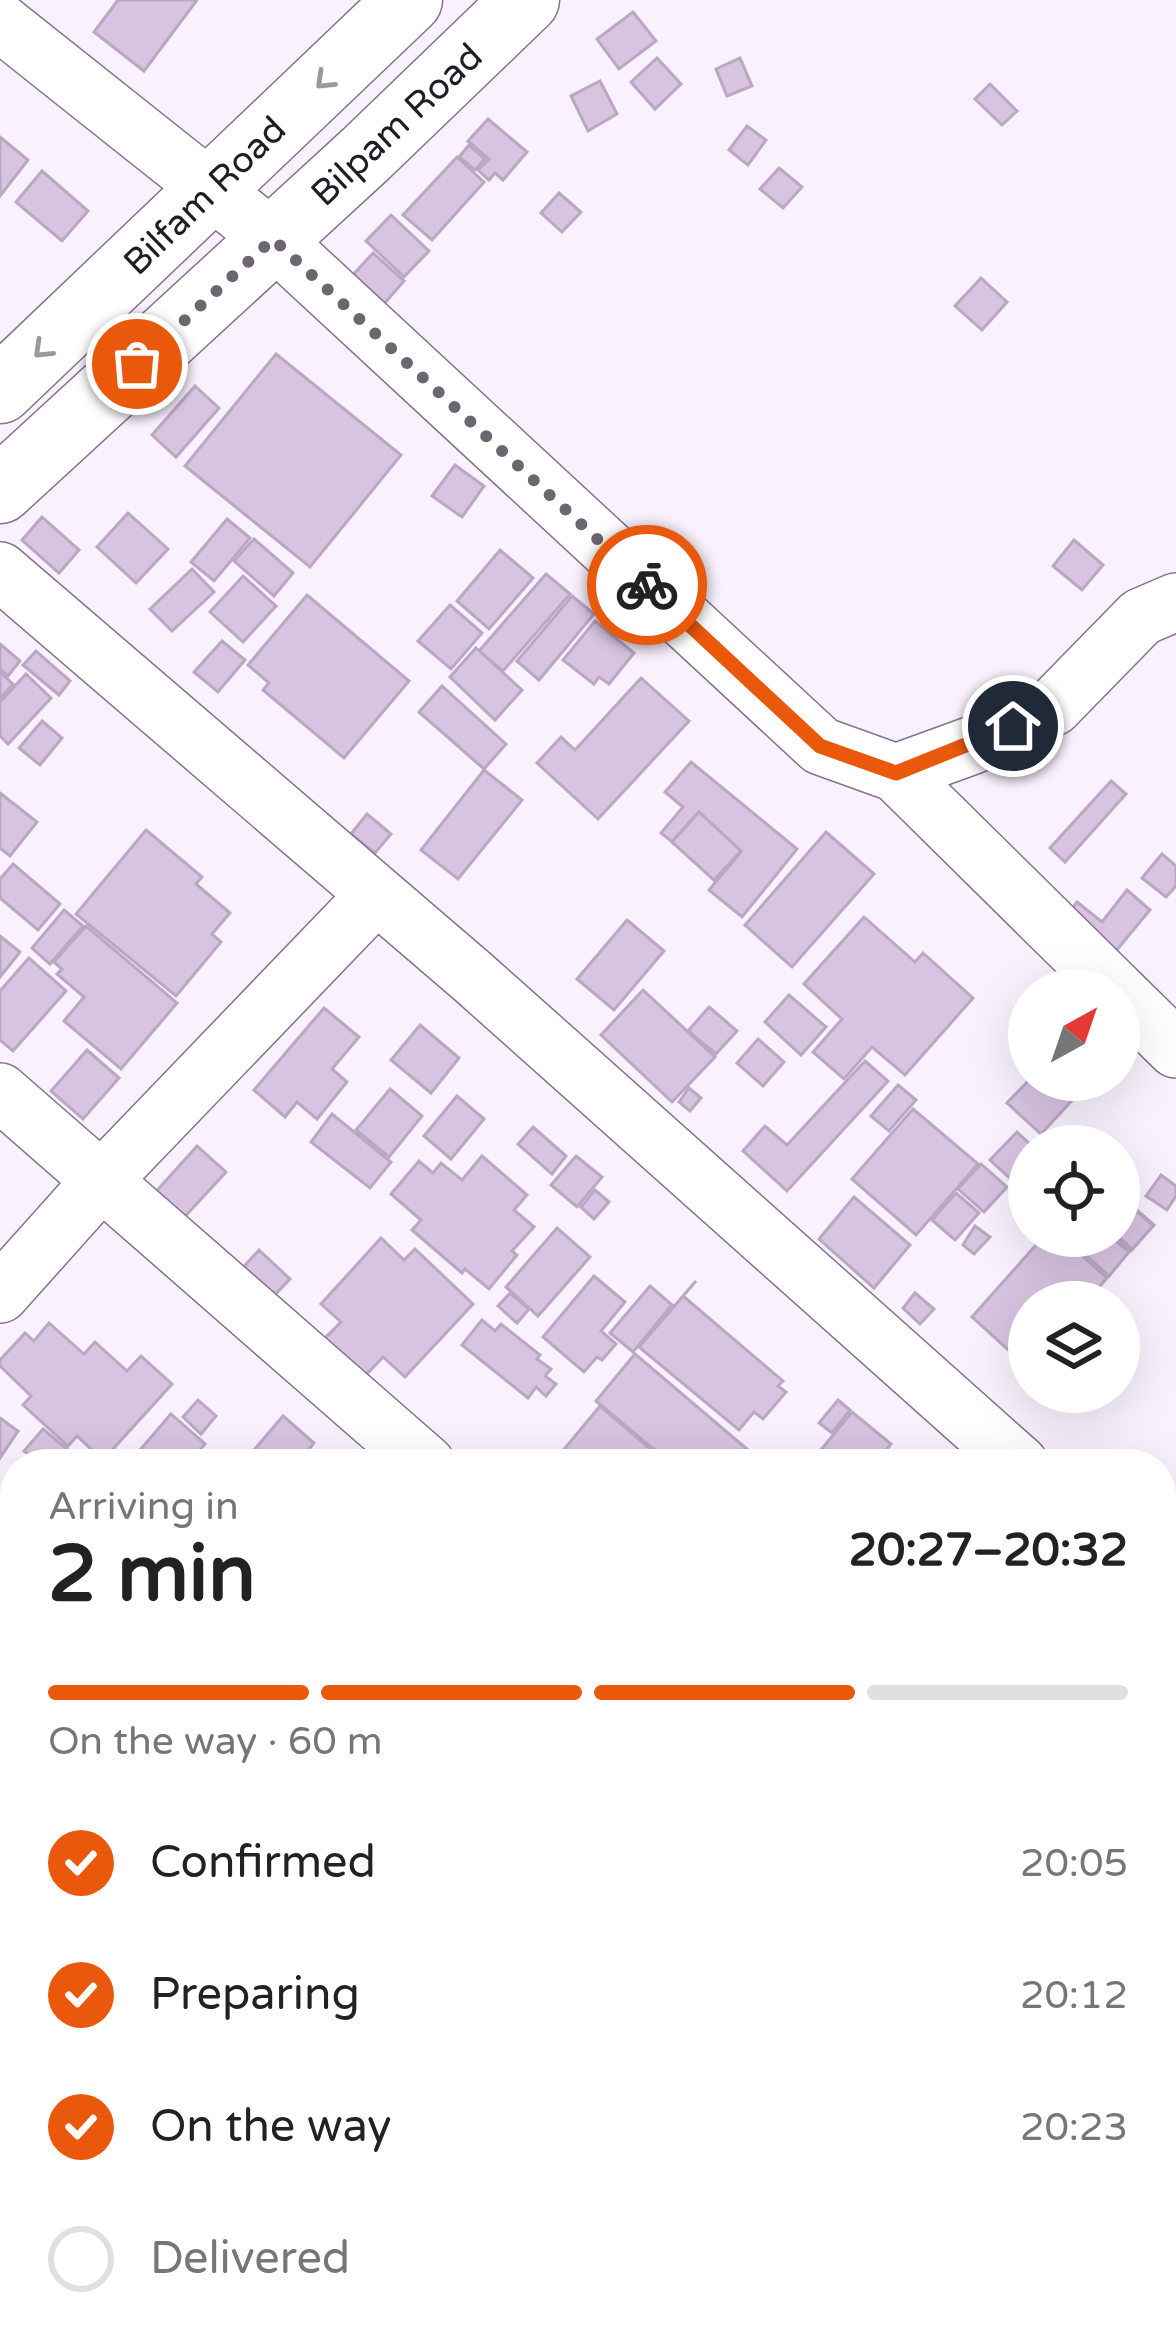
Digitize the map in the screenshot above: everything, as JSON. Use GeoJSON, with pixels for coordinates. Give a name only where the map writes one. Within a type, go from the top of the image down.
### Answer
{"type":"FeatureCollection","features":[{"type":"Feature","properties":{"kind":"main road","name":"Bilfam Road"},"geometry":{"type":"LineString","coordinates":[[0,390],[409,0]]}},
{"type":"Feature","properties":{"kind":"main road","name":"Bilpam Road"},"geometry":{"type":"LineString","coordinates":[[0,490],[526,0]]}},
{"type":"Feature","properties":{"kind":"street"},"geometry":{"type":"LineString","coordinates":[[0,22],[273,239],[820,746],[896,773],[1096,969]]}},
{"type":"Feature","properties":{"kind":"street"},"geometry":{"type":"LineString","coordinates":[[0,571],[376,895],[1002,1449]]}},
{"type":"Feature","properties":{"kind":"street"},"geometry":{"type":"LineString","coordinates":[[896,773],[973,745],[1053,707],[1141,617],[1176,602]]}},
{"type":"Feature","properties":{"kind":"street"},"geometry":{"type":"LineString","coordinates":[[0,1294],[102,1180],[376,895]]}},
{"type":"Feature","properties":{"kind":"street"},"geometry":{"type":"LineString","coordinates":[[1140,1013],[1176,1049]]}},
{"type":"Feature","properties":{"kind":"street"},"geometry":{"type":"LineString","coordinates":[[0,1092],[410,1449]]}},
{"type":"Feature","properties":{"kind":"building"},"geometry":{"type":"Polygon","coordinates":[[[118,0],[197,0],[144,71],[94,32],[118,0]]]}},
{"type":"Feature","properties":{"kind":"building"},"geometry":{"type":"Polygon","coordinates":[[[633,12],[656,41],[619,69],[597,39],[633,12]]]}},
{"type":"Feature","properties":{"kind":"building"},"geometry":{"type":"Polygon","coordinates":[[[657,58],[681,84],[655,109],[631,82],[657,58]]]}},
{"type":"Feature","properties":{"kind":"building"},"geometry":{"type":"Polygon","coordinates":[[[740,58],[752,86],[727,96],[716,69],[740,58]]]}},
{"type":"Feature","properties":{"kind":"building"},"geometry":{"type":"Polygon","coordinates":[[[600,81],[617,114],[588,131],[571,96],[600,81]]]}},
{"type":"Feature","properties":{"kind":"building"},"geometry":{"type":"Polygon","coordinates":[[[990,84],[1017,111],[1002,125],[975,99],[990,84]]]}},
{"type":"Feature","properties":{"kind":"building"},"geometry":{"type":"Polygon","coordinates":[[[488,119],[527,152],[503,180],[495,173],[489,180],[478,170],[489,159],[468,141],[488,119]]]}},
{"type":"Feature","properties":{"kind":"building"},"geometry":{"type":"Polygon","coordinates":[[[747,126],[766,140],[748,165],[729,150],[747,126]]]}},
{"type":"Feature","properties":{"kind":"building"},"geometry":{"type":"Polygon","coordinates":[[[0,137],[28,160],[0,196],[0,137]]]}},
{"type":"Feature","properties":{"kind":"building"},"geometry":{"type":"Polygon","coordinates":[[[469,145],[485,159],[475,170],[459,157],[469,145]]]}},
{"type":"Feature","properties":{"kind":"building"},"geometry":{"type":"Polygon","coordinates":[[[457,157],[484,182],[432,240],[403,215],[457,157]]]}},
{"type":"Feature","properties":{"kind":"building"},"geometry":{"type":"Polygon","coordinates":[[[779,168],[802,187],[783,208],[760,189],[779,168]]]}},
{"type":"Feature","properties":{"kind":"building"},"geometry":{"type":"Polygon","coordinates":[[[42,171],[88,211],[62,241],[16,202],[42,171]]]}},
{"type":"Feature","properties":{"kind":"building"},"geometry":{"type":"Polygon","coordinates":[[[559,193],[581,212],[562,232],[541,213],[559,193]]]}},
{"type":"Feature","properties":{"kind":"building"},"geometry":{"type":"Polygon","coordinates":[[[391,215],[429,251],[404,277],[366,241],[391,215]]]}},
{"type":"Feature","properties":{"kind":"building"},"geometry":{"type":"Polygon","coordinates":[[[373,253],[404,281],[384,304],[352,276],[373,253]]]}},
{"type":"Feature","properties":{"kind":"building"},"geometry":{"type":"Polygon","coordinates":[[[981,278],[1007,302],[982,330],[955,306],[981,278]]]}},
{"type":"Feature","properties":{"kind":"building"},"geometry":{"type":"Polygon","coordinates":[[[276,354],[401,455],[310,567],[185,466],[276,354]]]}},
{"type":"Feature","properties":{"kind":"building"},"geometry":{"type":"Polygon","coordinates":[[[195,386],[219,408],[176,457],[152,435],[195,386]]]}},
{"type":"Feature","properties":{"kind":"building"},"geometry":{"type":"Polygon","coordinates":[[[455,465],[484,486],[462,517],[432,496],[455,465]]]}},
{"type":"Feature","properties":{"kind":"building"},"geometry":{"type":"Polygon","coordinates":[[[128,513],[168,549],[136,583],[97,547],[128,513]]]}},
{"type":"Feature","properties":{"kind":"building"},"geometry":{"type":"Polygon","coordinates":[[[42,517],[79,550],[59,573],[22,540],[42,517]]]}},
{"type":"Feature","properties":{"kind":"building"},"geometry":{"type":"Polygon","coordinates":[[[227,519],[250,538],[214,581],[191,562],[227,519]]]}},
{"type":"Feature","properties":{"kind":"building"},"geometry":{"type":"Polygon","coordinates":[[[254,539],[293,573],[274,596],[234,561],[254,539]]]}},
{"type":"Feature","properties":{"kind":"building"},"geometry":{"type":"Polygon","coordinates":[[[1074,540],[1103,565],[1082,590],[1053,566],[1074,540]]]}},
{"type":"Feature","properties":{"kind":"building"},"geometry":{"type":"Polygon","coordinates":[[[500,550],[533,578],[489,629],[457,601],[500,550]]]}},
{"type":"Feature","properties":{"kind":"building"},"geometry":{"type":"Polygon","coordinates":[[[192,569],[214,592],[172,631],[150,609],[192,569]]]}},
{"type":"Feature","properties":{"kind":"building"},"geometry":{"type":"Polygon","coordinates":[[[546,574],[570,594],[503,671],[479,651],[546,574]]]}},
{"type":"Feature","properties":{"kind":"building"},"geometry":{"type":"Polygon","coordinates":[[[243,576],[276,606],[243,642],[210,612],[243,576]]]}},
{"type":"Feature","properties":{"kind":"building"},"geometry":{"type":"Polygon","coordinates":[[[307,595],[409,681],[344,758],[263,690],[269,683],[248,665],[307,595]]]}},
{"type":"Feature","properties":{"kind":"building"},"geometry":{"type":"Polygon","coordinates":[[[572,596],[594,614],[539,680],[517,661],[572,596]]]}},
{"type":"Feature","properties":{"kind":"building"},"geometry":{"type":"Polygon","coordinates":[[[450,605],[482,633],[451,669],[418,641],[450,605]]]}},
{"type":"Feature","properties":{"kind":"building"},"geometry":{"type":"Polygon","coordinates":[[[595,621],[634,653],[609,684],[599,677],[594,684],[563,660],[595,621]]]}},
{"type":"Feature","properties":{"kind":"building"},"geometry":{"type":"Polygon","coordinates":[[[222,641],[245,660],[218,692],[194,672],[222,641]]]}},
{"type":"Feature","properties":{"kind":"building"},"geometry":{"type":"Polygon","coordinates":[[[0,644],[20,661],[8,676],[0,669],[0,644]]]}},
{"type":"Feature","properties":{"kind":"building"},"geometry":{"type":"Polygon","coordinates":[[[476,648],[522,690],[495,720],[450,677],[476,648]]]}},
{"type":"Feature","properties":{"kind":"building"},"geometry":{"type":"Polygon","coordinates":[[[36,651],[70,681],[59,695],[23,665],[36,651]]]}},
{"type":"Feature","properties":{"kind":"building"},"geometry":{"type":"Polygon","coordinates":[[[0,672],[13,684],[0,699],[0,672]]]}},
{"type":"Feature","properties":{"kind":"building"},"geometry":{"type":"Polygon","coordinates":[[[26,674],[51,698],[8,744],[0,736],[0,702],[26,674]]]}},
{"type":"Feature","properties":{"kind":"building"},"geometry":{"type":"Polygon","coordinates":[[[641,678],[689,721],[598,819],[537,763],[561,737],[575,750],[641,678]]]}},
{"type":"Feature","properties":{"kind":"building"},"geometry":{"type":"Polygon","coordinates":[[[442,686],[506,744],[484,769],[419,712],[442,686]]]}},
{"type":"Feature","properties":{"kind":"building"},"geometry":{"type":"Polygon","coordinates":[[[42,721],[62,738],[40,765],[19,748],[42,721]]]}},
{"type":"Feature","properties":{"kind":"building"},"geometry":{"type":"Polygon","coordinates":[[[691,762],[797,849],[742,917],[709,890],[740,853],[722,839],[700,864],[661,833],[683,807],[665,792],[691,762]]]}},
{"type":"Feature","properties":{"kind":"building"},"geometry":{"type":"Polygon","coordinates":[[[484,770],[522,800],[458,879],[421,850],[484,770]]]}},
{"type":"Feature","properties":{"kind":"building"},"geometry":{"type":"Polygon","coordinates":[[[1111,781],[1126,794],[1065,862],[1050,848],[1111,781]]]}},
{"type":"Feature","properties":{"kind":"building"},"geometry":{"type":"Polygon","coordinates":[[[0,793],[37,822],[10,856],[0,848],[0,793]]]}},
{"type":"Feature","properties":{"kind":"building"},"geometry":{"type":"Polygon","coordinates":[[[699,812],[741,851],[714,880],[672,842],[699,812]]]}},
{"type":"Feature","properties":{"kind":"building"},"geometry":{"type":"Polygon","coordinates":[[[699,812],[741,851],[714,880],[672,842],[699,812]]]}},
{"type":"Feature","properties":{"kind":"building"},"geometry":{"type":"Polygon","coordinates":[[[367,814],[391,834],[375,853],[351,834],[367,814]]]}},
{"type":"Feature","properties":{"kind":"building"},"geometry":{"type":"Polygon","coordinates":[[[146,830],[202,877],[196,884],[230,913],[212,934],[221,942],[176,996],[76,914],[146,830]]]}},
{"type":"Feature","properties":{"kind":"building"},"geometry":{"type":"Polygon","coordinates":[[[826,832],[874,874],[792,967],[745,925],[826,832]]]}},
{"type":"Feature","properties":{"kind":"building"},"geometry":{"type":"Polygon","coordinates":[[[1162,854],[1176,866],[1176,886],[1166,897],[1142,878],[1162,854]]]}},
{"type":"Feature","properties":{"kind":"building"},"geometry":{"type":"Polygon","coordinates":[[[13,864],[60,904],[38,930],[0,898],[0,879],[13,864]]]}},
{"type":"Feature","properties":{"kind":"building"},"geometry":{"type":"Polygon","coordinates":[[[1127,890],[1150,910],[1111,957],[1064,920],[1077,902],[1102,922],[1127,890]]]}},
{"type":"Feature","properties":{"kind":"building"},"geometry":{"type":"Polygon","coordinates":[[[64,910],[83,926],[50,964],[32,948],[64,910]]]}},
{"type":"Feature","properties":{"kind":"building"},"geometry":{"type":"Polygon","coordinates":[[[864,917],[915,962],[923,953],[973,998],[905,1075],[872,1047],[844,1079],[813,1052],[842,1019],[804,984],[864,917]]]}},
{"type":"Feature","properties":{"kind":"building"},"geometry":{"type":"Polygon","coordinates":[[[627,920],[664,951],[614,1010],[577,979],[627,920]]]}},
{"type":"Feature","properties":{"kind":"building"},"geometry":{"type":"Polygon","coordinates":[[[86,926],[177,1003],[121,1069],[64,1021],[84,997],[57,974],[62,969],[54,962],[86,926]]]}},
{"type":"Feature","properties":{"kind":"building"},"geometry":{"type":"Polygon","coordinates":[[[0,936],[20,952],[0,977],[0,936]]]}},
{"type":"Feature","properties":{"kind":"building"},"geometry":{"type":"Polygon","coordinates":[[[29,958],[66,991],[13,1051],[0,1040],[0,991],[29,958]]]}},
{"type":"Feature","properties":{"kind":"building"},"geometry":{"type":"Polygon","coordinates":[[[643,990],[715,1057],[672,1102],[601,1035],[643,990]]]}},
{"type":"Feature","properties":{"kind":"building"},"geometry":{"type":"Polygon","coordinates":[[[789,995],[826,1027],[801,1055],[765,1022],[789,995]]]}},
{"type":"Feature","properties":{"kind":"building"},"geometry":{"type":"Polygon","coordinates":[[[709,1007],[737,1031],[716,1054],[688,1031],[709,1007]]]}},
{"type":"Feature","properties":{"kind":"building"},"geometry":{"type":"Polygon","coordinates":[[[324,1008],[359,1037],[332,1069],[347,1082],[317,1119],[297,1102],[285,1117],[254,1090],[324,1008]]]}},
{"type":"Feature","properties":{"kind":"building"},"geometry":{"type":"Polygon","coordinates":[[[420,1025],[459,1058],[431,1093],[391,1060],[420,1025]]]}},
{"type":"Feature","properties":{"kind":"building"},"geometry":{"type":"Polygon","coordinates":[[[758,1039],[784,1062],[763,1086],[737,1063],[758,1039]]]}},
{"type":"Feature","properties":{"kind":"building"},"geometry":{"type":"Polygon","coordinates":[[[87,1050],[119,1078],[83,1119],[51,1091],[87,1050]]]}},
{"type":"Feature","properties":{"kind":"building"},"geometry":{"type":"Polygon","coordinates":[[[865,1061],[888,1081],[787,1191],[743,1151],[765,1126],[787,1145],[865,1061]]]}},
{"type":"Feature","properties":{"kind":"building"},"geometry":{"type":"Polygon","coordinates":[[[898,1085],[916,1100],[889,1131],[871,1116],[898,1085]]]}},
{"type":"Feature","properties":{"kind":"building"},"geometry":{"type":"Polygon","coordinates":[[[689,1088],[701,1098],[690,1111],[679,1102],[689,1088]]]}},
{"type":"Feature","properties":{"kind":"building"},"geometry":{"type":"Polygon","coordinates":[[[390,1089],[422,1116],[389,1157],[356,1130],[390,1089]]]}},
{"type":"Feature","properties":{"kind":"building"},"geometry":{"type":"Polygon","coordinates":[[[457,1096],[484,1119],[451,1159],[424,1136],[457,1096]]]}},
{"type":"Feature","properties":{"kind":"building"},"geometry":{"type":"Polygon","coordinates":[[[1072,1101],[1049,1125],[1031,1125],[1007,1103],[1072,1101]]]}},
{"type":"Feature","properties":{"kind":"building"},"geometry":{"type":"Polygon","coordinates":[[[913,1109],[978,1164],[916,1235],[852,1179],[913,1109]]]}},
{"type":"Feature","properties":{"kind":"building"},"geometry":{"type":"Polygon","coordinates":[[[332,1114],[391,1162],[370,1188],[311,1142],[332,1114]]]}},
{"type":"Feature","properties":{"kind":"building"},"geometry":{"type":"Polygon","coordinates":[[[533,1127],[566,1156],[552,1174],[518,1144],[533,1127]]]}},
{"type":"Feature","properties":{"kind":"building"},"geometry":{"type":"Polygon","coordinates":[[[1008,1141],[1008,1176],[990,1160],[1008,1141]]]}},
{"type":"Feature","properties":{"kind":"building"},"geometry":{"type":"Polygon","coordinates":[[[197,1146],[226,1172],[180,1222],[151,1197],[197,1146]]]}},
{"type":"Feature","properties":{"kind":"building"},"geometry":{"type":"Polygon","coordinates":[[[482,1156],[527,1195],[514,1210],[534,1227],[512,1251],[517,1255],[489,1289],[465,1269],[462,1273],[412,1230],[421,1220],[391,1194],[419,1161],[433,1173],[441,1163],[462,1180],[482,1156]]]}},
{"type":"Feature","properties":{"kind":"building"},"geometry":{"type":"Polygon","coordinates":[[[576,1156],[602,1177],[577,1207],[551,1185],[576,1156]]]}},
{"type":"Feature","properties":{"kind":"building"},"geometry":{"type":"Polygon","coordinates":[[[981,1164],[1007,1187],[984,1212],[958,1189],[981,1164]]]}},
{"type":"Feature","properties":{"kind":"building"},"geometry":{"type":"Polygon","coordinates":[[[1161,1175],[1176,1186],[1167,1210],[1146,1196],[1161,1175]]]}},
{"type":"Feature","properties":{"kind":"building"},"geometry":{"type":"Polygon","coordinates":[[[595,1190],[609,1202],[594,1219],[581,1207],[595,1190]]]}},
{"type":"Feature","properties":{"kind":"building"},"geometry":{"type":"Polygon","coordinates":[[[956,1193],[979,1213],[955,1240],[932,1220],[956,1193]]]}},
{"type":"Feature","properties":{"kind":"building"},"geometry":{"type":"Polygon","coordinates":[[[854,1197],[910,1245],[874,1288],[819,1239],[854,1197]]]}},
{"type":"Feature","properties":{"kind":"building"},"geometry":{"type":"Polygon","coordinates":[[[1140,1213],[1154,1225],[1140,1241],[1140,1213]]]}},
{"type":"Feature","properties":{"kind":"building"},"geometry":{"type":"Polygon","coordinates":[[[1140,1214],[1153,1226],[1140,1240],[1140,1214]]]}},
{"type":"Feature","properties":{"kind":"building"},"geometry":{"type":"Polygon","coordinates":[[[975,1226],[990,1237],[974,1254],[963,1245],[975,1226]]]}},
{"type":"Feature","properties":{"kind":"building"},"geometry":{"type":"Polygon","coordinates":[[[557,1228],[590,1257],[538,1316],[506,1287],[557,1228]]]}},
{"type":"Feature","properties":{"kind":"building"},"geometry":{"type":"Polygon","coordinates":[[[381,1238],[404,1260],[415,1249],[473,1304],[405,1377],[383,1357],[365,1376],[324,1339],[341,1322],[321,1304],[381,1238]]]}},
{"type":"Feature","properties":{"kind":"building"},"geometry":{"type":"Polygon","coordinates":[[[259,1250],[290,1279],[267,1303],[237,1274],[259,1250]]]}},
{"type":"Feature","properties":{"kind":"building"},"geometry":{"type":"Polygon","coordinates":[[[1025,1257],[1084,1257],[1107,1278],[1008,1281],[1008,1350],[972,1317],[1025,1257]]]}},
{"type":"Feature","properties":{"kind":"building"},"geometry":{"type":"Polygon","coordinates":[[[1088,1257],[1125,1257],[1109,1276],[1088,1257]]]}},
{"type":"Feature","properties":{"kind":"building"},"geometry":{"type":"Polygon","coordinates":[[[594,1276],[625,1302],[601,1331],[616,1344],[584,1372],[543,1337],[594,1276]]]}},
{"type":"Feature","properties":{"kind":"building"},"geometry":{"type":"Polygon","coordinates":[[[650,1286],[672,1305],[633,1352],[610,1333],[650,1286]]]}},
{"type":"Feature","properties":{"kind":"building"},"geometry":{"type":"Polygon","coordinates":[[[510,1293],[529,1309],[517,1323],[498,1306],[510,1293]]]}},
{"type":"Feature","properties":{"kind":"building"},"geometry":{"type":"Polygon","coordinates":[[[915,1293],[934,1309],[920,1324],[903,1308],[915,1293]]]}},
{"type":"Feature","properties":{"kind":"building"},"geometry":{"type":"Polygon","coordinates":[[[683,1296],[783,1381],[778,1386],[786,1392],[763,1419],[754,1412],[739,1430],[639,1347],[683,1296]]]}},
{"type":"Feature","properties":{"kind":"building"},"geometry":{"type":"Polygon","coordinates":[[[482,1320],[495,1331],[501,1324],[540,1355],[537,1359],[551,1369],[545,1376],[556,1384],[546,1396],[536,1387],[528,1398],[462,1345],[482,1320]]]}},
{"type":"Feature","properties":{"kind":"building"},"geometry":{"type":"Polygon","coordinates":[[[49,1323],[84,1354],[95,1342],[127,1371],[141,1356],[172,1384],[113,1449],[91,1449],[77,1436],[68,1446],[23,1405],[31,1396],[0,1366],[0,1360],[25,1333],[34,1341],[49,1323]]]}},
{"type":"Feature","properties":{"kind":"building"},"geometry":{"type":"Polygon","coordinates":[[[635,1354],[747,1449],[653,1449],[596,1401],[635,1354]]]}},
{"type":"Feature","properties":{"kind":"building"},"geometry":{"type":"Polygon","coordinates":[[[198,1400],[216,1416],[201,1434],[183,1417],[198,1400]]]}},
{"type":"Feature","properties":{"kind":"building"},"geometry":{"type":"Polygon","coordinates":[[[838,1400],[850,1410],[832,1433],[819,1423],[838,1400]]]}},
{"type":"Feature","properties":{"kind":"building"},"geometry":{"type":"Polygon","coordinates":[[[600,1406],[650,1449],[564,1449],[600,1406]]]}},
{"type":"Feature","properties":{"kind":"building"},"geometry":{"type":"Polygon","coordinates":[[[852,1412],[891,1444],[887,1449],[822,1449],[852,1412]]]}},
{"type":"Feature","properties":{"kind":"building"},"geometry":{"type":"Polygon","coordinates":[[[171,1414],[205,1444],[201,1449],[141,1449],[171,1414]]]}},
{"type":"Feature","properties":{"kind":"building"},"geometry":{"type":"Polygon","coordinates":[[[283,1416],[314,1443],[309,1449],[255,1449],[283,1416]]]}},
{"type":"Feature","properties":{"kind":"building"},"geometry":{"type":"Polygon","coordinates":[[[0,1418],[18,1431],[6,1449],[0,1449],[0,1418]]]}},
{"type":"Feature","properties":{"kind":"building"},"geometry":{"type":"Polygon","coordinates":[[[43,1429],[67,1449],[26,1449],[43,1429]]]}},
{"type":"Feature","properties":{"kind":"way so far"},"geometry":{"type":"LineString","coordinates":[[137,364],[273,239],[647,585]]}},
{"type":"Feature","properties":{"kind":"route"},"geometry":{"type":"LineString","coordinates":[[647,585],[820,746],[896,773],[1013,726]]}}]}
